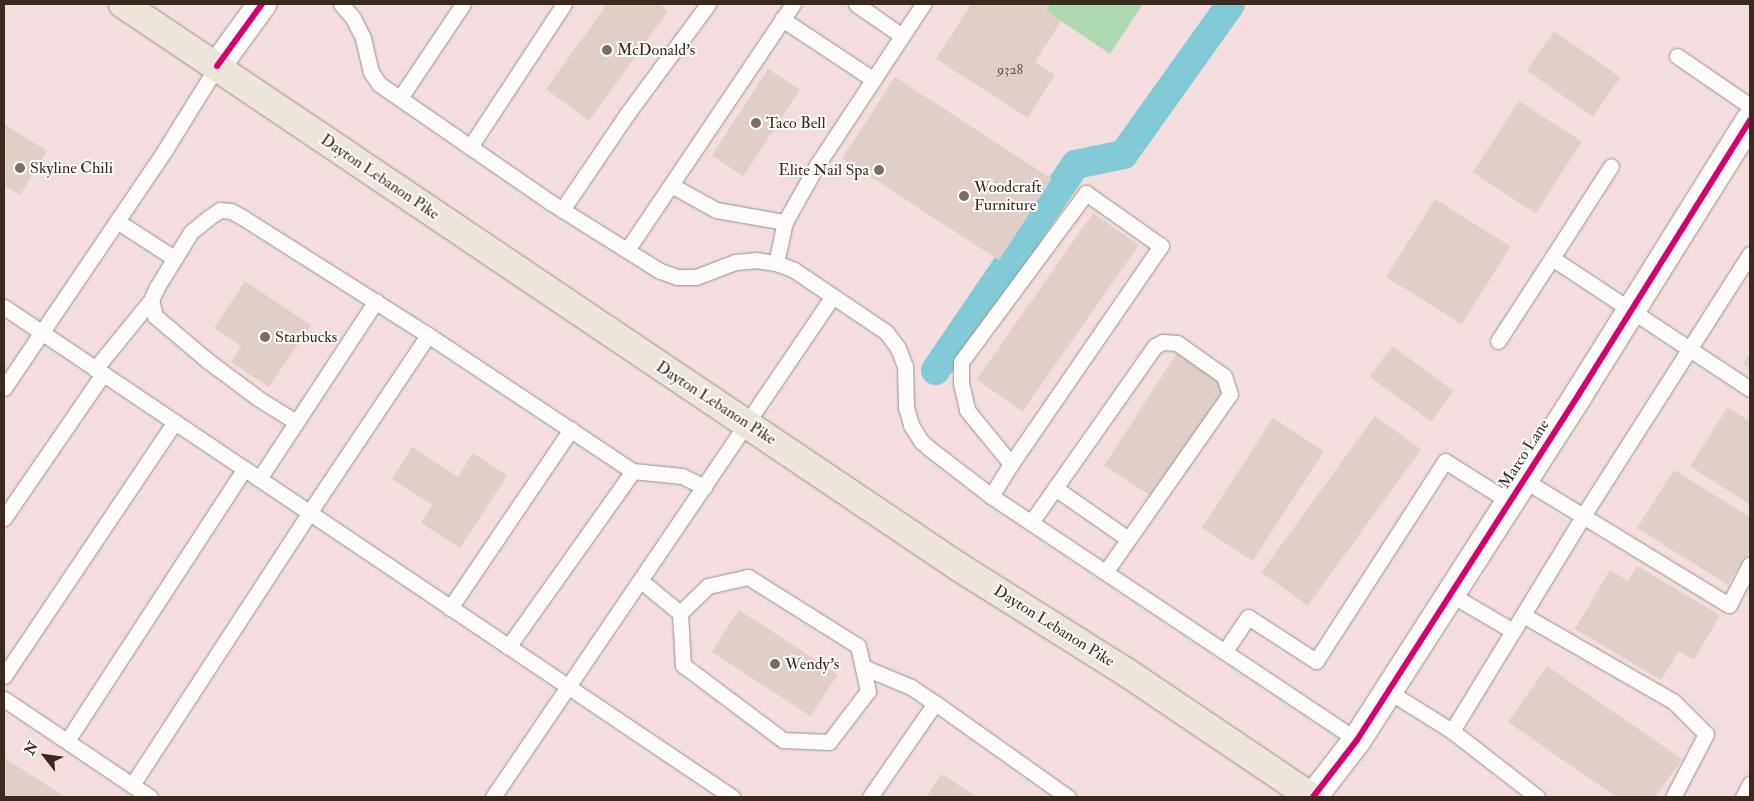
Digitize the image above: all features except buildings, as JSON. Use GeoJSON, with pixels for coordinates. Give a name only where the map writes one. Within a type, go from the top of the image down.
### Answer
{"type":"FeatureCollection","features":[{"type":"Feature","properties":{"kind":"main road","name":"Dayton Lebanon Pike"},"geometry":{"type":"LineString","coordinates":[[123,4],[640,354],[748,424],[959,567],[1126,672],[1312,797]]}},
{"type":"Feature","properties":{"kind":"street"},"geometry":{"type":"LineString","coordinates":[[217,66],[262,4]]}},
{"type":"Feature","properties":{"kind":"street","name":"Marco Lane"},"geometry":{"type":"LineString","coordinates":[[1312,797],[1357,740],[1517,491],[1750,120]]}},
{"type":"Feature","properties":{"kind":"lane"},"geometry":{"type":"LineString","coordinates":[[341,4],[353,18],[363,38],[371,72],[379,84],[562,210],[660,272],[677,277],[696,277],[735,262],[756,260],[776,263],[794,270],[886,332],[898,348],[905,366],[906,407],[911,425],[921,441],[992,496],[1357,740]]}},
{"type":"Feature","properties":{"kind":"lane"},"geometry":{"type":"LineString","coordinates":[[400,98],[463,4]]}},
{"type":"Feature","properties":{"kind":"lane"},"geometry":{"type":"LineString","coordinates":[[470,147],[564,4]]}},
{"type":"Feature","properties":{"kind":"lane"},"geometry":{"type":"LineString","coordinates":[[562,210],[627,114],[708,4]]}},
{"type":"Feature","properties":{"kind":"lane"},"geometry":{"type":"LineString","coordinates":[[627,250],[792,4]]}},
{"type":"Feature","properties":{"kind":"lane"},"geometry":{"type":"LineString","coordinates":[[856,4],[902,36]]}},
{"type":"Feature","properties":{"kind":"lane"},"geometry":{"type":"LineString","coordinates":[[776,263],[785,222],[817,165],[923,4]]}},
{"type":"Feature","properties":{"kind":"lane"},"geometry":{"type":"LineString","coordinates":[[782,19],[874,80]]}},
{"type":"Feature","properties":{"kind":"lane"},"geometry":{"type":"LineString","coordinates":[[1677,56],[1750,106]]}},
{"type":"Feature","properties":{"kind":"lane"},"geometry":{"type":"LineString","coordinates":[[4,388],[165,150],[217,66]]}},
{"type":"Feature","properties":{"kind":"lane"},"geometry":{"type":"LineString","coordinates":[[1498,341],[1611,166]]}},
{"type":"Feature","properties":{"kind":"lane"},"geometry":{"type":"LineString","coordinates":[[671,185],[716,210],[785,222]]}},
{"type":"Feature","properties":{"kind":"lane"},"geometry":{"type":"LineString","coordinates":[[992,496],[1011,464],[1161,246],[1086,193],[961,362],[961,382],[967,410],[1011,464]]}},
{"type":"Feature","properties":{"kind":"lane"},"geometry":{"type":"LineString","coordinates":[[4,518],[99,371],[151,300],[191,232],[220,210],[231,211],[376,301],[633,471],[682,476],[705,487]]}},
{"type":"Feature","properties":{"kind":"lane"},"geometry":{"type":"LineString","coordinates":[[117,221],[174,258]]}},
{"type":"Feature","properties":{"kind":"lane"},"geometry":{"type":"LineString","coordinates":[[1452,731],[1584,516],[1750,254]]}},
{"type":"Feature","properties":{"kind":"lane"},"geometry":{"type":"LineString","coordinates":[[1552,258],[1750,389]]}},
{"type":"Feature","properties":{"kind":"lane"},"geometry":{"type":"LineString","coordinates":[[493,797],[748,424],[833,296]]}},
{"type":"Feature","properties":{"kind":"lane"},"geometry":{"type":"LineString","coordinates":[[151,300],[155,316],[161,322],[208,361],[259,399],[296,422]]}},
{"type":"Feature","properties":{"kind":"lane"},"geometry":{"type":"LineString","coordinates":[[259,479],[376,301]]}},
{"type":"Feature","properties":{"kind":"lane"},"geometry":{"type":"LineString","coordinates":[[4,307],[732,797]]}},
{"type":"Feature","properties":{"kind":"lane"},"geometry":{"type":"LineString","coordinates":[[132,785],[309,513],[428,335]]}},
{"type":"Feature","properties":{"kind":"lane"},"geometry":{"type":"LineString","coordinates":[[1032,521],[1155,346],[1163,342],[1177,343],[1224,376],[1230,394],[1106,571]]}},
{"type":"Feature","properties":{"kind":"lane"},"geometry":{"type":"LineString","coordinates":[[4,676],[175,422]]}},
{"type":"Feature","properties":{"kind":"lane"},"geometry":{"type":"LineString","coordinates":[[450,608],[571,429]]}},
{"type":"Feature","properties":{"kind":"lane"},"geometry":{"type":"LineString","coordinates":[[1225,651],[1248,617],[1316,661],[1445,461],[1584,516],[1728,605],[1750,564]]}},
{"type":"Feature","properties":{"kind":"lane"},"geometry":{"type":"LineString","coordinates":[[67,741],[244,469]]}},
{"type":"Feature","properties":{"kind":"lane"},"geometry":{"type":"LineString","coordinates":[[508,647],[633,471]]}},
{"type":"Feature","properties":{"kind":"lane"},"geometry":{"type":"LineString","coordinates":[[1055,488],[1128,539]]}},
{"type":"Feature","properties":{"kind":"lane"},"geometry":{"type":"LineString","coordinates":[[641,581],[680,613],[683,665],[783,740],[829,742],[868,691],[858,646],[748,577],[708,586],[680,613]]}},
{"type":"Feature","properties":{"kind":"lane"},"geometry":{"type":"LineString","coordinates":[[1450,594],[1513,631]]}},
{"type":"Feature","properties":{"kind":"lane"},"geometry":{"type":"LineString","coordinates":[[1523,615],[1674,702],[1706,734],[1673,797]]}},
{"type":"Feature","properties":{"kind":"lane"},"geometry":{"type":"LineString","coordinates":[[863,667],[911,687],[1068,797]]}},
{"type":"Feature","properties":{"kind":"lane"},"geometry":{"type":"LineString","coordinates":[[1388,692],[1452,731],[1537,797]]}},
{"type":"Feature","properties":{"kind":"lane"},"geometry":{"type":"LineString","coordinates":[[4,698],[150,797]]}},
{"type":"Feature","properties":{"kind":"lane"},"geometry":{"type":"LineString","coordinates":[[870,797],[936,703]]}},
{"type":"Feature","properties":{"kind":"lane"},"geometry":{"type":"LineString","coordinates":[[1743,797],[1750,784]]}},
{"type":"Feature","properties":{"kind":"shaded area"},"geometry":{"type":"Polygon","coordinates":[[[4,4],[1750,4],[1750,797],[4,797],[4,4]]]}},
{"type":"Feature","properties":{"kind":"green space"},"geometry":{"type":"Polygon","coordinates":[[[1050,4],[1143,4],[1110,54],[1046,11],[1050,4]]]}},
{"type":"Feature","properties":{"kind":"waterway"},"geometry":{"type":"LineString","coordinates":[[935,370],[1075,164],[1123,154],[1230,4]]}},
{"type":"Feature","properties":{"kind":"cycle path"},"geometry":{"type":"LineString","coordinates":[[217,66],[262,4]]}},
{"type":"Feature","properties":{"kind":"cycle path"},"geometry":{"type":"LineString","coordinates":[[1313,797],[1357,740],[1579,394],[1750,120]]}},
{"type":"Feature","properties":{"kind":"place","name":"McDonald's"},"geometry":{"type":"Point","coordinates":[607,50]}},
{"type":"Feature","properties":{"kind":"place","name":"Taco Bell"},"geometry":{"type":"Point","coordinates":[756,123]}},
{"type":"Feature","properties":{"kind":"place","name":"Skyline Chili"},"geometry":{"type":"Point","coordinates":[20,168]}},
{"type":"Feature","properties":{"kind":"place","name":"Elite Nail Spa"},"geometry":{"type":"Point","coordinates":[879,170]}},
{"type":"Feature","properties":{"kind":"place","name":"Woodcraft Furniture"},"geometry":{"type":"Point","coordinates":[964,196]}},
{"type":"Feature","properties":{"kind":"place","name":"Starbucks"},"geometry":{"type":"Point","coordinates":[265,337]}},
{"type":"Feature","properties":{"kind":"place","name":"Wendy's"},"geometry":{"type":"Point","coordinates":[775,664]}}]}
